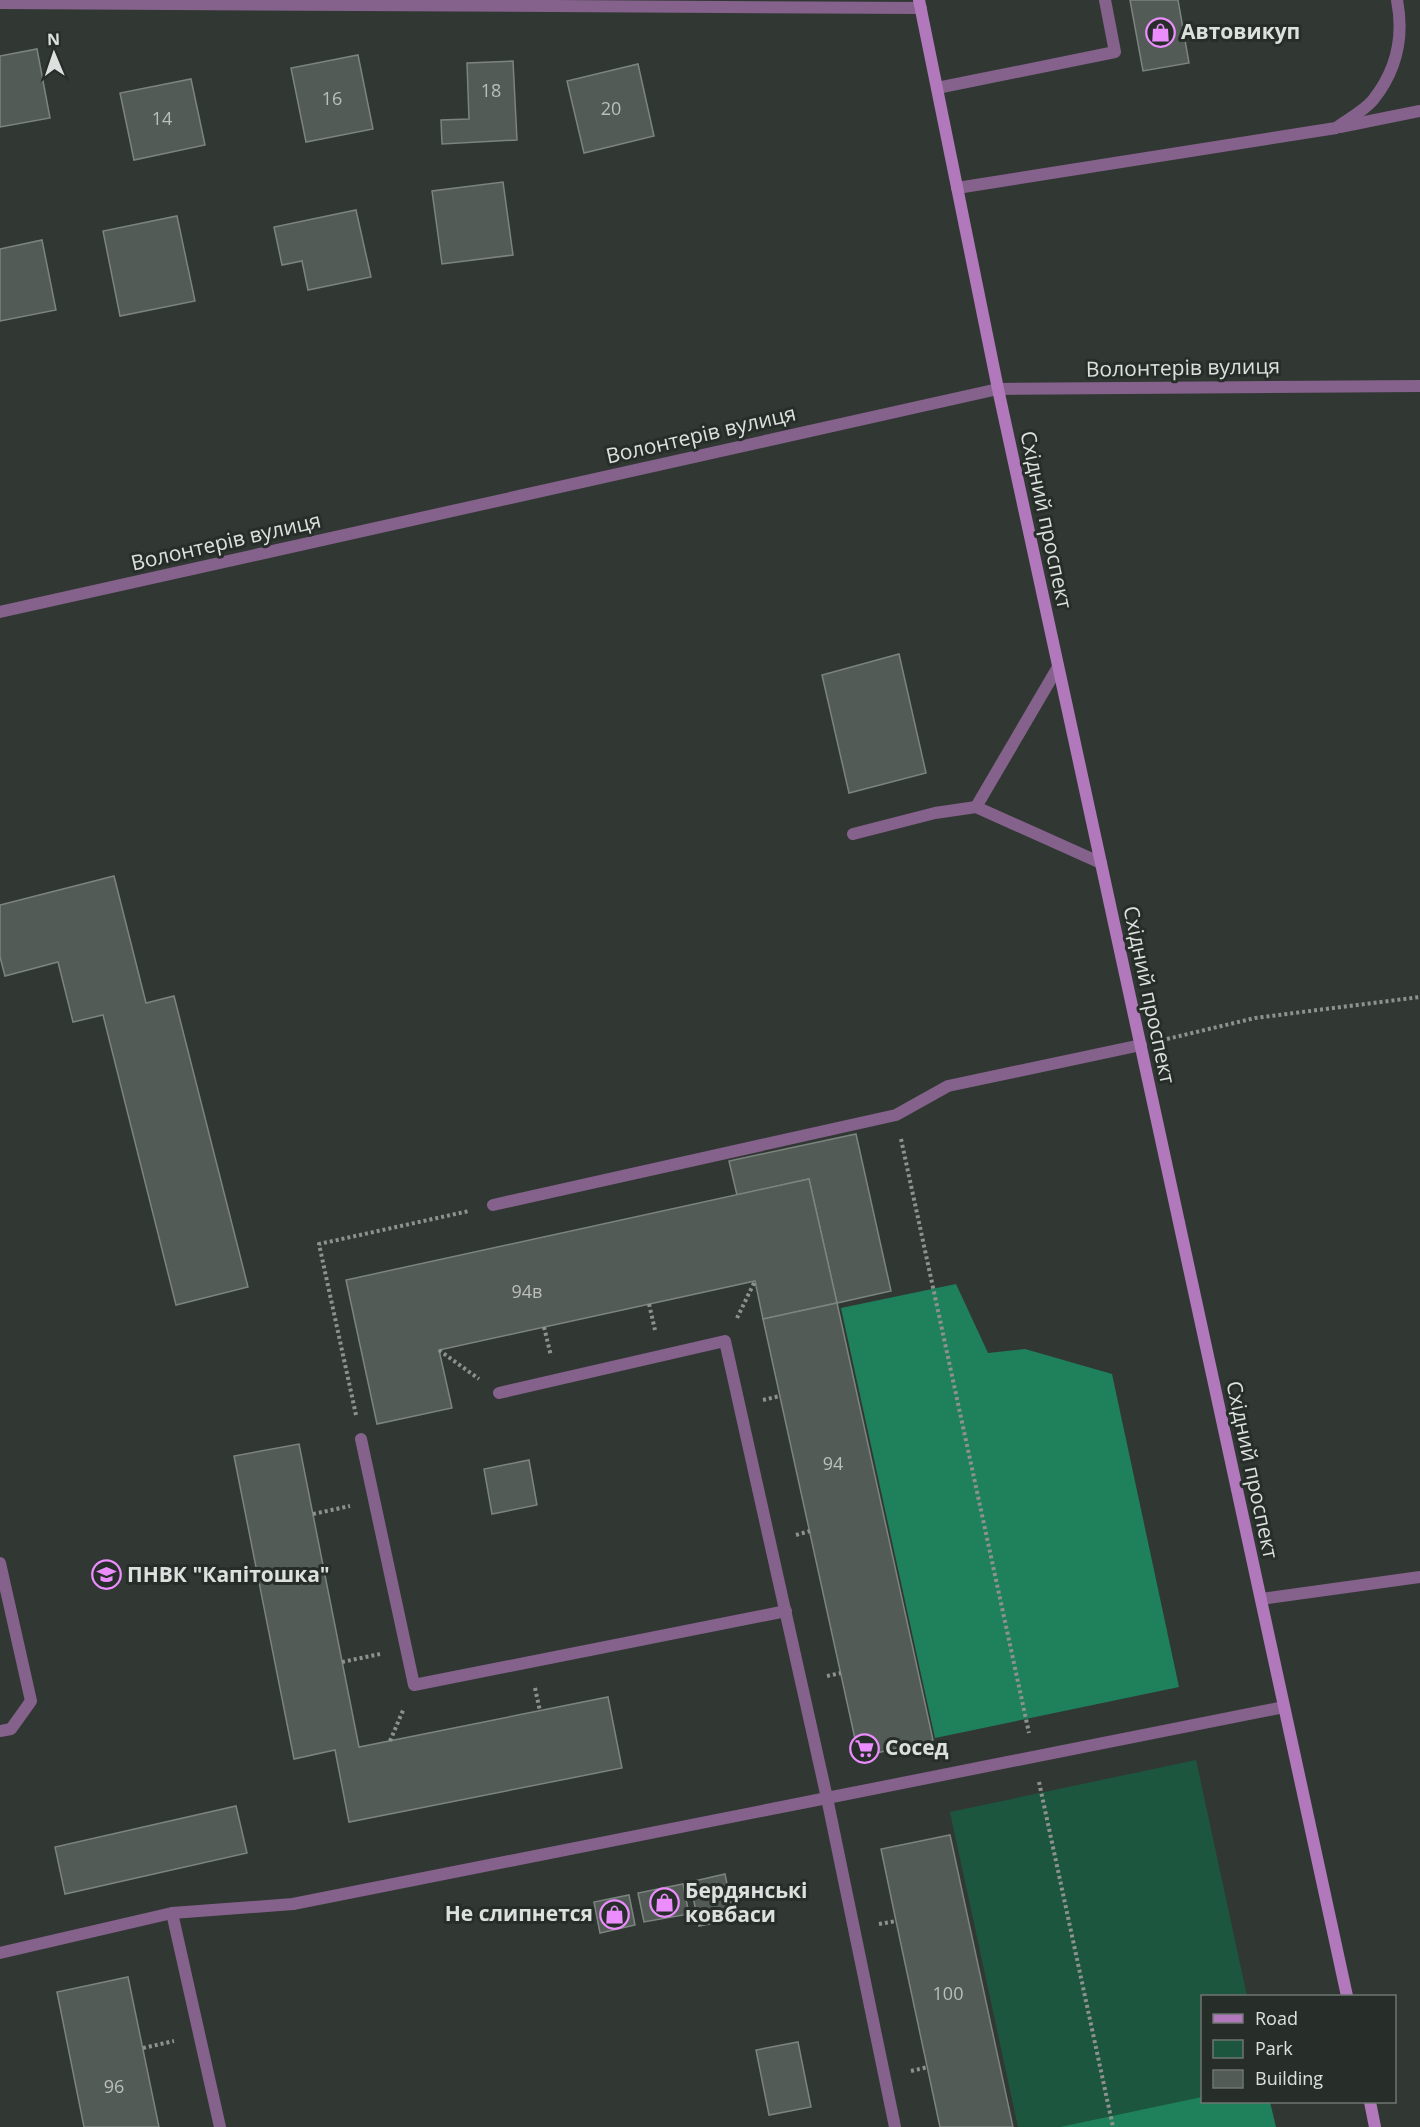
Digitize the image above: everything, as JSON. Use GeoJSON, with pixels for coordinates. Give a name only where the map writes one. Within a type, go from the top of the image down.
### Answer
{"type":"FeatureCollection","features":[{"type":"Feature","properties":{"kind":"main road","name":"Східний проспект"},"geometry":{"type":"LineString","coordinates":[[920,4],[998,389],[1347,1995]]}},
{"type":"Feature","properties":{"kind":"main road"},"geometry":{"type":"LineString","coordinates":[[1370,2103],[1375,2127]]}},
{"type":"Feature","properties":{"kind":"street"},"geometry":{"type":"LineString","coordinates":[[937,88],[1115,52],[1105,0]]}},
{"type":"Feature","properties":{"kind":"street"},"geometry":{"type":"LineString","coordinates":[[1336,128],[1372,101],[1396,62],[1401,22],[1397,0]]}},
{"type":"Feature","properties":{"kind":"street"},"geometry":{"type":"LineString","coordinates":[[0,3],[920,4]]}},
{"type":"Feature","properties":{"kind":"street"},"geometry":{"type":"LineString","coordinates":[[957,188],[1336,128],[1420,111]]}},
{"type":"Feature","properties":{"kind":"street","name":"Волонтерів вулиця"},"geometry":{"type":"LineString","coordinates":[[0,612],[998,389],[1420,386]]}},
{"type":"Feature","properties":{"kind":"street"},"geometry":{"type":"LineString","coordinates":[[976,807],[1058,667]]}},
{"type":"Feature","properties":{"kind":"street"},"geometry":{"type":"LineString","coordinates":[[853,834],[935,813],[976,807],[1101,863]]}},
{"type":"Feature","properties":{"kind":"street"},"geometry":{"type":"LineString","coordinates":[[493,1205],[896,1115],[948,1086],[1140,1045]]}},
{"type":"Feature","properties":{"kind":"street"},"geometry":{"type":"LineString","coordinates":[[499,1393],[725,1341],[827,1798],[895,2127]]}},
{"type":"Feature","properties":{"kind":"street"},"geometry":{"type":"LineString","coordinates":[[361,1439],[414,1685],[786,1611]]}},
{"type":"Feature","properties":{"kind":"street"},"geometry":{"type":"LineString","coordinates":[[0,1563],[31,1701],[11,1729],[0,1731]]}},
{"type":"Feature","properties":{"kind":"street"},"geometry":{"type":"LineString","coordinates":[[1261,1599],[1420,1577]]}},
{"type":"Feature","properties":{"kind":"street"},"geometry":{"type":"LineString","coordinates":[[0,1953],[172,1913],[293,1904],[1284,1707]]}},
{"type":"Feature","properties":{"kind":"street"},"geometry":{"type":"LineString","coordinates":[[172,1913],[220,2127]]}},
{"type":"Feature","properties":{"kind":"path"},"geometry":{"type":"LineString","coordinates":[[1140,1045],[1254,1018],[1420,998]]}},
{"type":"Feature","properties":{"kind":"path"},"geometry":{"type":"LineString","coordinates":[[896,1115],[1113,2127]]}},
{"type":"Feature","properties":{"kind":"path"},"geometry":{"type":"LineString","coordinates":[[361,1439],[319,1244],[493,1205]]}},
{"type":"Feature","properties":{"kind":"path"},"geometry":{"type":"LineString","coordinates":[[725,1341],[755,1281]]}},
{"type":"Feature","properties":{"kind":"path"},"geometry":{"type":"LineString","coordinates":[[439,1350],[499,1393]]}},
{"type":"Feature","properties":{"kind":"path"},"geometry":{"type":"LineString","coordinates":[[313,1514],[375,1501]]}},
{"type":"Feature","properties":{"kind":"path"},"geometry":{"type":"LineString","coordinates":[[342,1662],[406,1648]]}},
{"type":"Feature","properties":{"kind":"path"},"geometry":{"type":"LineString","coordinates":[[390,1741],[414,1685]]}},
{"type":"Feature","properties":{"kind":"green space"},"geometry":{"type":"Polygon","coordinates":[[[956,1284],[988,1353],[1025,1349],[1112,1374],[1179,1687],[935,1738],[841,1308],[956,1284]]]}},
{"type":"Feature","properties":{"kind":"green space"},"geometry":{"type":"Polygon","coordinates":[[[1196,1760],[1247,1995],[1201,1995],[1201,2103],[1271,2127],[1018,2127],[950,1812],[1196,1760]]]}},
{"type":"Feature","properties":{"kind":"green space"},"geometry":{"type":"Polygon","coordinates":[[[1201,2097],[1201,2103],[1270,2103],[1276,2127],[1060,2127],[1201,2097]]]}},
{"type":"Feature","properties":{"kind":"building","name":"Автовикуп"},"geometry":{"type":"Polygon","coordinates":[[[1130,0],[1178,0],[1189,63],[1143,71],[1130,0]]]}},
{"type":"Feature","properties":{"kind":"building"},"geometry":{"type":"Polygon","coordinates":[[[37,49],[50,118],[0,127],[0,56],[37,49]]]}},
{"type":"Feature","properties":{"kind":"building"},"geometry":{"type":"Polygon","coordinates":[[[358,55],[373,129],[306,142],[291,68],[358,55]]]}},
{"type":"Feature","properties":{"kind":"building"},"geometry":{"type":"Polygon","coordinates":[[[513,61],[517,140],[442,144],[441,120],[469,119],[467,63],[513,61]]]}},
{"type":"Feature","properties":{"kind":"building"},"geometry":{"type":"Polygon","coordinates":[[[638,64],[654,136],[584,153],[567,81],[638,64]]]}},
{"type":"Feature","properties":{"kind":"building"},"geometry":{"type":"Polygon","coordinates":[[[191,79],[205,145],[134,160],[120,93],[191,79]]]}},
{"type":"Feature","properties":{"kind":"building"},"geometry":{"type":"Polygon","coordinates":[[[503,182],[513,255],[442,264],[432,191],[503,182]]]}},
{"type":"Feature","properties":{"kind":"building"},"geometry":{"type":"Polygon","coordinates":[[[356,210],[371,277],[308,290],[302,261],[282,265],[274,227],[356,210]]]}},
{"type":"Feature","properties":{"kind":"building"},"geometry":{"type":"Polygon","coordinates":[[[177,216],[195,301],[120,316],[103,231],[177,216]]]}},
{"type":"Feature","properties":{"kind":"building"},"geometry":{"type":"Polygon","coordinates":[[[42,240],[56,310],[0,321],[0,249],[42,240]]]}},
{"type":"Feature","properties":{"kind":"building"},"geometry":{"type":"Polygon","coordinates":[[[899,654],[926,773],[849,793],[822,675],[899,654]]]}},
{"type":"Feature","properties":{"kind":"building"},"geometry":{"type":"Polygon","coordinates":[[[114,876],[146,1003],[174,996],[248,1287],[176,1305],[103,1015],[73,1022],[58,962],[5,976],[0,957],[0,905],[114,876]]]}},
{"type":"Feature","properties":{"kind":"building"},"geometry":{"type":"Polygon","coordinates":[[[856,1134],[891,1291],[837,1303],[809,1179],[737,1195],[729,1161],[856,1134]]]}},
{"type":"Feature","properties":{"kind":"building"},"geometry":{"type":"Polygon","coordinates":[[[809,1179],[837,1303],[763,1319],[755,1281],[439,1350],[452,1408],[377,1424],[346,1280],[809,1179]]]}},
{"type":"Feature","properties":{"kind":"building"},"geometry":{"type":"Polygon","coordinates":[[[837,1303],[933,1740],[859,1757],[763,1319],[837,1303]]]}},
{"type":"Feature","properties":{"kind":"building"},"geometry":{"type":"Polygon","coordinates":[[[299,1444],[359,1747],[608,1697],[622,1768],[349,1822],[335,1750],[294,1759],[234,1456],[299,1444]]]}},
{"type":"Feature","properties":{"kind":"building"},"geometry":{"type":"Polygon","coordinates":[[[529,1460],[537,1505],[492,1514],[484,1469],[529,1460]]]}},
{"type":"Feature","properties":{"kind":"building"},"geometry":{"type":"Polygon","coordinates":[[[236,1806],[247,1853],[65,1894],[55,1847],[236,1806]]]}},
{"type":"Feature","properties":{"kind":"building"},"geometry":{"type":"Polygon","coordinates":[[[950,1835],[1013,2127],[940,2127],[881,1849],[950,1835]]]}},
{"type":"Feature","properties":{"kind":"building"},"geometry":{"type":"Polygon","coordinates":[[[725,1874],[734,1919],[699,1926],[690,1882],[725,1874]]]}},
{"type":"Feature","properties":{"kind":"building","name":"Бердянські ковбаси"},"geometry":{"type":"Polygon","coordinates":[[[683,1884],[689,1914],[644,1922],[638,1893],[683,1884]]]}},
{"type":"Feature","properties":{"kind":"building","name":"Не слипнется"},"geometry":{"type":"Polygon","coordinates":[[[629,1895],[635,1925],[600,1933],[594,1902],[629,1895]]]}},
{"type":"Feature","properties":{"kind":"building"},"geometry":{"type":"Polygon","coordinates":[[[128,1977],[159,2127],[84,2127],[57,1992],[128,1977]]]}},
{"type":"Feature","properties":{"kind":"building"},"geometry":{"type":"Polygon","coordinates":[[[798,2042],[811,2107],[769,2115],[756,2050],[798,2042]]]}},
{"type":"Feature","properties":{"kind":"place","name":"Автовикуп"},"geometry":{"type":"Point","coordinates":[1160,32]}},
{"type":"Feature","properties":{"kind":"place","name":"ПНВК \"Капітошка\""},"geometry":{"type":"Point","coordinates":[106,1575]}},
{"type":"Feature","properties":{"kind":"place","name":"Сосед"},"geometry":{"type":"Point","coordinates":[864,1748]}},
{"type":"Feature","properties":{"kind":"place","name":"Бердянські ковбаси"},"geometry":{"type":"Point","coordinates":[664,1903]}},
{"type":"Feature","properties":{"kind":"place","name":"Не слипнется"},"geometry":{"type":"Point","coordinates":[614,1914]}}]}
